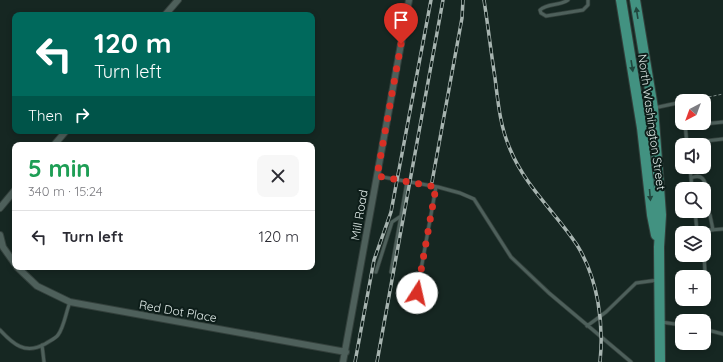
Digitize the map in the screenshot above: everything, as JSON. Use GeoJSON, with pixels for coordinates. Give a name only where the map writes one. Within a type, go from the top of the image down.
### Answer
{"type":"FeatureCollection","features":[{"type":"Feature","properties":{"kind":"main road","name":"North Washington Street"},"geometry":{"type":"LineString","coordinates":[[621,0],[648,172],[652,215],[659,247]]}},
{"type":"Feature","properties":{"kind":"main road","name":"North Washington Street"},"geometry":{"type":"LineString","coordinates":[[635,0],[653,108],[661,215],[659,247],[660,362]]}},
{"type":"Feature","properties":{"kind":"main road"},"geometry":{"type":"LineString","coordinates":[[629,48],[642,45]]}},
{"type":"Feature","properties":{"kind":"street"},"geometry":{"type":"LineString","coordinates":[[168,12],[178,0]]}},
{"type":"Feature","properties":{"kind":"street","name":"Mill Road"},"geometry":{"type":"LineString","coordinates":[[343,362],[409,0]]}},
{"type":"Feature","properties":{"kind":"street"},"geometry":{"type":"LineString","coordinates":[[57,142],[63,134]]}},
{"type":"Feature","properties":{"kind":"street"},"geometry":{"type":"LineString","coordinates":[[0,208],[12,194]]}},
{"type":"Feature","properties":{"kind":"street"},"geometry":{"type":"LineString","coordinates":[[0,235],[3,247],[12,260]]}},
{"type":"Feature","properties":{"kind":"street","name":"Red Dot Place"},"geometry":{"type":"LineString","coordinates":[[20,270],[37,286],[70,302],[346,352]]}},
{"type":"Feature","properties":{"kind":"lane"},"geometry":{"type":"LineString","coordinates":[[568,0],[543,7],[540,10],[541,13],[546,16],[583,10],[588,5],[588,0]]}},
{"type":"Feature","properties":{"kind":"lane"},"geometry":{"type":"LineString","coordinates":[[653,108],[675,103]]}},
{"type":"Feature","properties":{"kind":"lane"},"geometry":{"type":"LineString","coordinates":[[711,123],[723,122]]}},
{"type":"Feature","properties":{"kind":"lane"},"geometry":{"type":"LineString","coordinates":[[711,141],[723,139]]}},
{"type":"Feature","properties":{"kind":"lane"},"geometry":{"type":"LineString","coordinates":[[691,174],[691,182]]}},
{"type":"Feature","properties":{"kind":"lane"},"geometry":{"type":"LineString","coordinates":[[691,178],[696,175],[701,176],[705,182]]}},
{"type":"Feature","properties":{"kind":"lane"},"geometry":{"type":"LineString","coordinates":[[377,176],[436,187],[460,193],[474,199],[511,257],[587,326],[630,362]]}},
{"type":"Feature","properties":{"kind":"lane"},"geometry":{"type":"LineString","coordinates":[[391,272],[407,182]]}},
{"type":"Feature","properties":{"kind":"lane"},"geometry":{"type":"LineString","coordinates":[[414,308],[436,187]]}},
{"type":"Feature","properties":{"kind":"lane"},"geometry":{"type":"LineString","coordinates":[[376,272],[392,222],[401,216]]}},
{"type":"Feature","properties":{"kind":"lane"},"geometry":{"type":"LineString","coordinates":[[711,218],[713,230],[723,229]]}},
{"type":"Feature","properties":{"kind":"lane"},"geometry":{"type":"LineString","coordinates":[[587,326],[606,312],[636,283],[659,280]]}},
{"type":"Feature","properties":{"kind":"lane"},"geometry":{"type":"LineString","coordinates":[[0,330],[14,344],[21,348],[29,349],[42,345],[58,335],[70,302]]}},
{"type":"Feature","properties":{"kind":"lane"},"geometry":{"type":"LineString","coordinates":[[659,322],[675,324]]}},
{"type":"Feature","properties":{"kind":"lane"},"geometry":{"type":"LineString","coordinates":[[711,331],[723,334]]}},
{"type":"Feature","properties":{"kind":"lane"},"geometry":{"type":"LineString","coordinates":[[42,345],[44,362]]}},
{"type":"Feature","properties":{"kind":"path"},"geometry":{"type":"LineString","coordinates":[[711,96],[723,94]]}},
{"type":"Feature","properties":{"kind":"railway"},"geometry":{"type":"LineString","coordinates":[[355,362],[374,260],[391,212],[431,0]]}},
{"type":"Feature","properties":{"kind":"railway"},"geometry":{"type":"LineString","coordinates":[[377,362],[443,0]]}},
{"type":"Feature","properties":{"kind":"railway"},"geometry":{"type":"LineString","coordinates":[[432,182],[462,18],[463,0]]}},
{"type":"Feature","properties":{"kind":"railway"},"geometry":{"type":"LineString","coordinates":[[484,0],[498,105],[507,140],[516,162],[524,175],[577,245],[590,272],[595,287],[600,317],[600,362]]}},
{"type":"Feature","properties":{"kind":"route"},"geometry":{"type":"LineString","coordinates":[[401,44],[377,176],[436,187],[417,293]]}}]}
